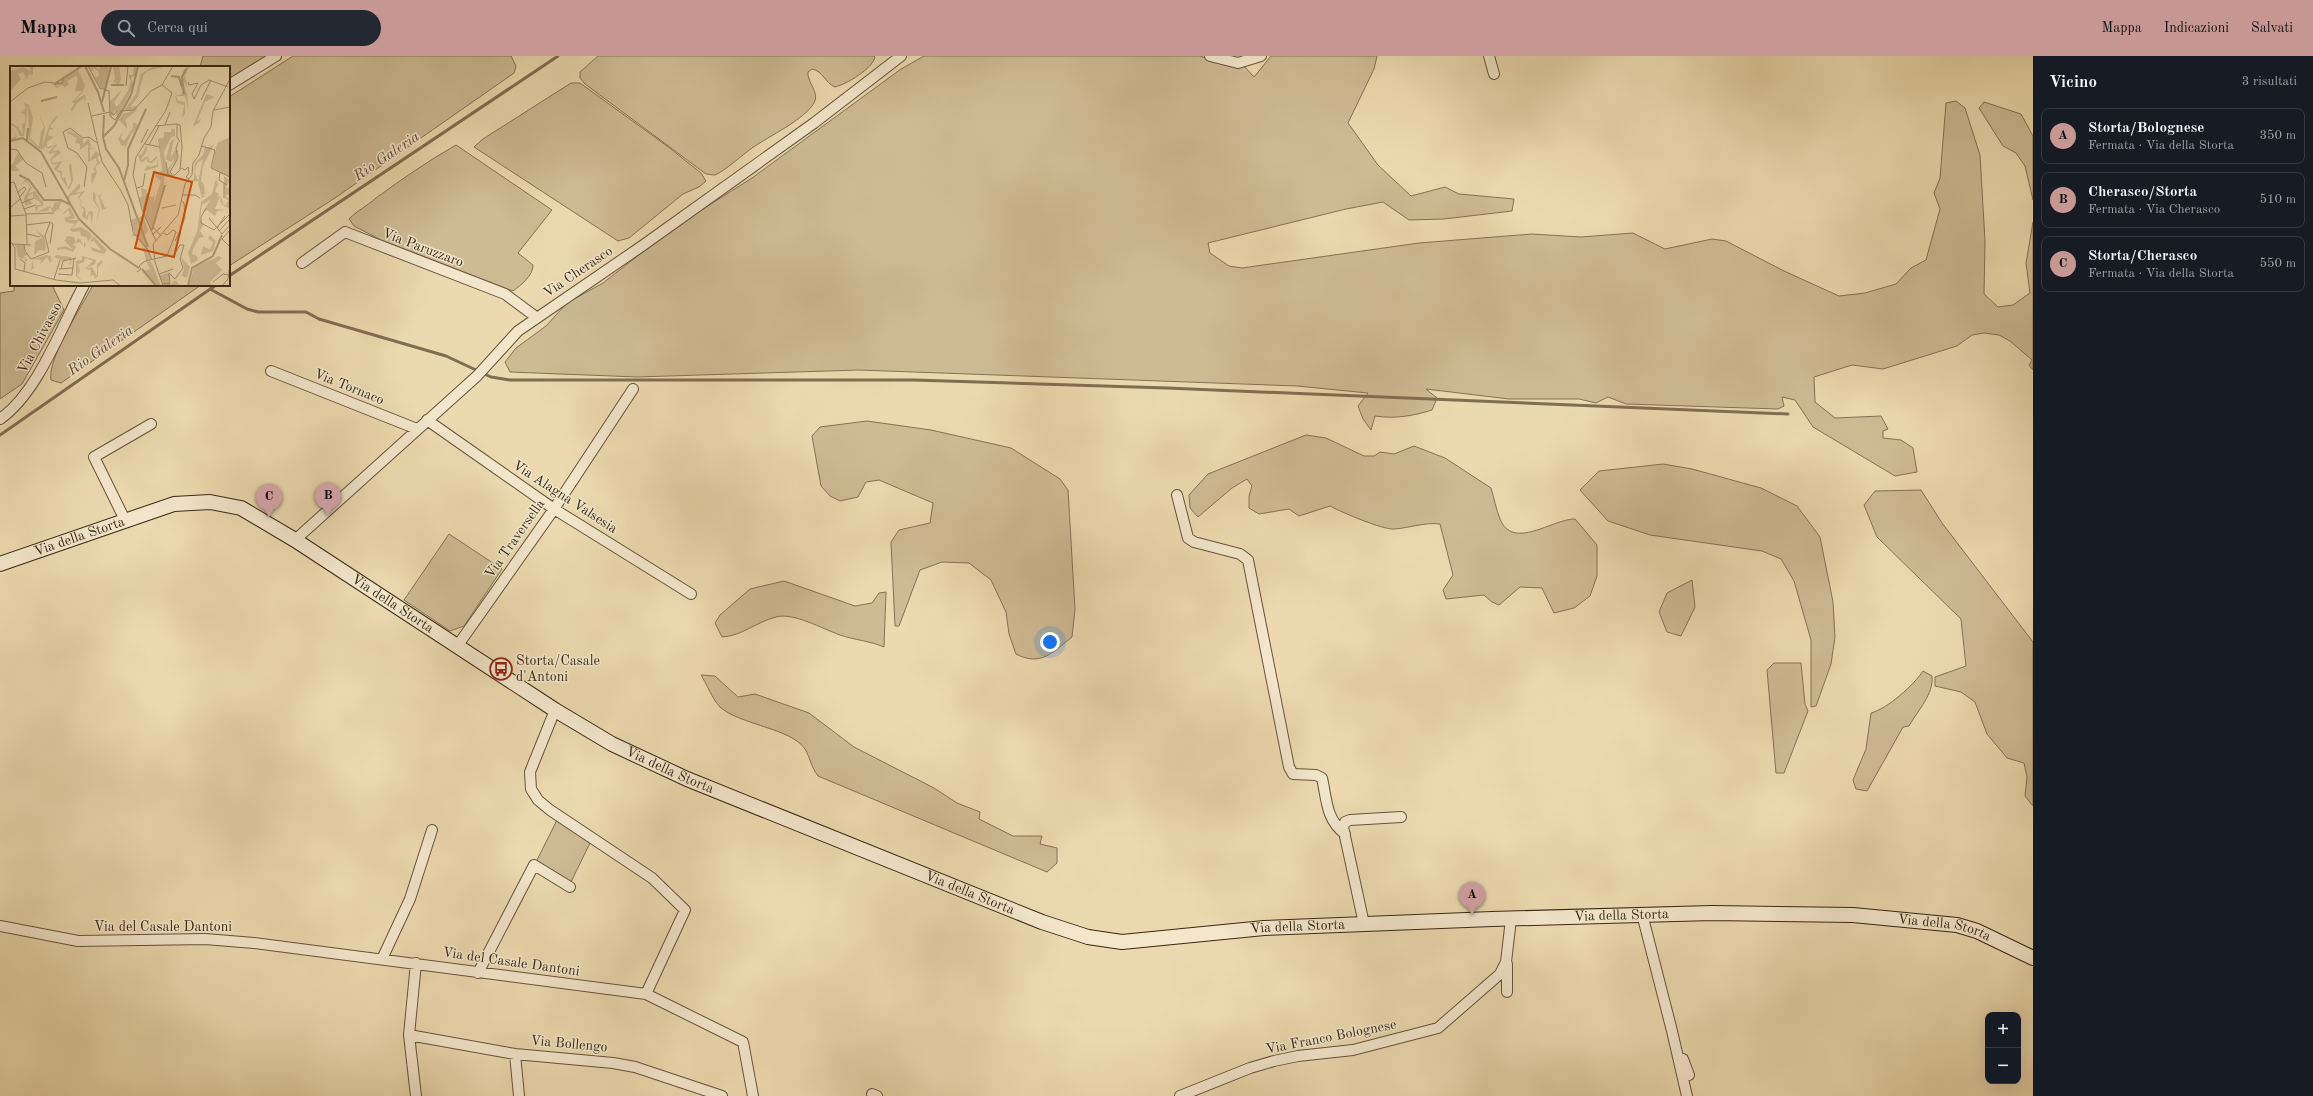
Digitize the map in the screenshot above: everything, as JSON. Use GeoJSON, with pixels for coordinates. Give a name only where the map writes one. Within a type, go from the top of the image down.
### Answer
{"type":"FeatureCollection","features":[{"type":"Feature","properties":{"kind":"main road","name":"Via della Storta"},"geometry":{"type":"LineString","coordinates":[[0,564],[174,504],[210,502],[241,508],[295,540],[556,710],[612,744],[687,779],[1042,922],[1088,937],[1122,942],[1264,928],[1642,914],[1712,913],[1853,916],[1935,921],[1957,925],[1977,931],[2033,958]]}},
{"type":"Feature","properties":{"kind":"street"},"geometry":{"type":"LineString","coordinates":[[230,84],[276,56]]}},
{"type":"Feature","properties":{"kind":"street","name":"Via Cherasco"},"geometry":{"type":"LineString","coordinates":[[295,540],[477,376],[518,331],[536,317],[642,246],[814,123],[901,56]]}},
{"type":"Feature","properties":{"kind":"street"},"geometry":{"type":"LineString","coordinates":[[1210,56],[1238,63],[1261,56]]}},
{"type":"Feature","properties":{"kind":"street"},"geometry":{"type":"LineString","coordinates":[[1489,56],[1494,74]]}},
{"type":"Feature","properties":{"kind":"street","name":"Via Paruzzaro"},"geometry":{"type":"LineString","coordinates":[[302,263],[345,232],[505,294],[536,317]]}},
{"type":"Feature","properties":{"kind":"street","name":"Via Chivasso"},"geometry":{"type":"LineString","coordinates":[[0,419],[20,399],[38,375],[83,286]]}},
{"type":"Feature","properties":{"kind":"street","name":"Via Tornaco"},"geometry":{"type":"LineString","coordinates":[[271,371],[417,429]]}},
{"type":"Feature","properties":{"kind":"street","name":"Via Traversella"},"geometry":{"type":"LineString","coordinates":[[458,645],[554,509],[633,389]]}},
{"type":"Feature","properties":{"kind":"street","name":"Via Alagna Valsesia"},"geometry":{"type":"LineString","coordinates":[[427,420],[554,509],[691,594]]}},
{"type":"Feature","properties":{"kind":"street"},"geometry":{"type":"LineString","coordinates":[[125,520],[94,457],[151,424]]}},
{"type":"Feature","properties":{"kind":"street"},"geometry":{"type":"LineString","coordinates":[[1177,496],[1188,538],[1194,542],[1240,554],[1248,560],[1289,767],[1293,774],[1316,775],[1322,778],[1330,815],[1334,824],[1345,834]]}},
{"type":"Feature","properties":{"kind":"street"},"geometry":{"type":"LineString","coordinates":[[556,710],[530,772],[530,783],[533,794],[550,810],[652,878],[685,910],[646,994]]}},
{"type":"Feature","properties":{"kind":"street"},"geometry":{"type":"LineString","coordinates":[[1364,924],[1345,834],[1345,822],[1350,820],[1401,817]]}},
{"type":"Feature","properties":{"kind":"street"},"geometry":{"type":"LineString","coordinates":[[382,959],[410,899],[432,830]]}},
{"type":"Feature","properties":{"kind":"street"},"geometry":{"type":"LineString","coordinates":[[478,973],[534,865],[570,887]]}},
{"type":"Feature","properties":{"kind":"street"},"geometry":{"type":"LineString","coordinates":[[1642,914],[1687,1096]]}},
{"type":"Feature","properties":{"kind":"street","name":"Via Franco Bolognese"},"geometry":{"type":"LineString","coordinates":[[1180,1096],[1250,1068],[1298,1056],[1353,1050],[1438,1028],[1495,980],[1505,966],[1511,919]]}},
{"type":"Feature","properties":{"kind":"street","name":"Via del Casale Dantoni"},"geometry":{"type":"LineString","coordinates":[[0,926],[78,941],[228,940],[416,963],[478,973],[646,994],[743,1042],[753,1096]]}},
{"type":"Feature","properties":{"kind":"street","name":"Via Franco Bolognese"},"geometry":{"type":"LineString","coordinates":[[1507,956],[1507,992]]}},
{"type":"Feature","properties":{"kind":"street"},"geometry":{"type":"LineString","coordinates":[[416,963],[409,1035],[416,1096]]}},
{"type":"Feature","properties":{"kind":"street"},"geometry":{"type":"LineString","coordinates":[[1672,1031],[1689,1075]]}},
{"type":"Feature","properties":{"kind":"street","name":"Via Bollengo"},"geometry":{"type":"LineString","coordinates":[[409,1035],[515,1054],[613,1062],[635,1066],[722,1096]]}},
{"type":"Feature","properties":{"kind":"street"},"geometry":{"type":"LineString","coordinates":[[515,1054],[519,1096]]}},
{"type":"Feature","properties":{"kind":"shaded area"},"geometry":{"type":"Polygon","coordinates":[[[203,56],[272,56],[230,80],[230,66],[200,66],[203,56]]]}},
{"type":"Feature","properties":{"kind":"shaded area"},"geometry":{"type":"Polygon","coordinates":[[[293,56],[511,56],[516,66],[514,73],[335,198],[230,265],[230,96],[293,56]]]}},
{"type":"Feature","properties":{"kind":"shaded area"},"geometry":{"type":"Polygon","coordinates":[[[598,56],[875,57],[873,62],[864,71],[846,83],[835,87],[819,72],[812,69],[808,72],[808,76],[814,91],[815,99],[814,103],[809,109],[794,122],[752,148],[728,167],[715,175],[706,174],[585,84],[580,78],[580,72],[598,56]]]}},
{"type":"Feature","properties":{"kind":"shaded area"},"geometry":{"type":"Polygon","coordinates":[[[924,56],[1200,56],[1217,62],[1243,65],[1254,77],[1271,56],[1377,56],[1374,69],[1348,123],[1378,165],[1411,196],[1445,187],[1459,194],[1514,199],[1512,211],[1444,219],[1409,220],[1383,202],[1346,209],[1208,243],[1210,253],[1229,266],[1242,268],[1419,243],[1532,234],[1581,237],[1633,233],[1665,249],[1712,239],[1726,241],[1784,271],[1839,296],[1865,293],[1896,284],[1911,268],[1926,260],[1940,209],[1934,193],[1940,178],[1946,103],[1956,101],[1965,108],[1980,155],[1985,241],[1984,294],[1998,307],[2013,305],[2030,293],[2026,263],[2033,222],[2033,370],[2029,365],[2032,360],[2010,341],[1999,335],[1984,333],[1972,335],[1957,346],[1883,369],[1852,365],[1814,377],[1815,402],[1835,418],[1881,416],[1888,429],[1883,431],[1883,438],[1901,440],[1913,448],[1917,472],[1895,476],[1813,427],[1795,400],[1782,397],[1784,406],[1778,409],[1626,404],[1608,397],[1596,403],[1579,399],[1509,399],[1426,389],[1437,398],[1432,410],[1404,416],[1375,416],[1371,430],[1363,419],[1358,406],[1368,393],[1297,386],[859,370],[637,377],[510,372],[505,362],[516,348],[546,326],[567,303],[603,283],[676,226],[752,178],[901,69],[924,56]]]}},
{"type":"Feature","properties":{"kind":"shaded area"},"geometry":{"type":"Polygon","coordinates":[[[571,83],[580,83],[667,146],[701,173],[706,181],[699,187],[683,194],[629,238],[618,241],[474,147],[483,139],[571,83]]]}},
{"type":"Feature","properties":{"kind":"shaded area"},"geometry":{"type":"Polygon","coordinates":[[[1984,102],[2021,114],[2033,136],[2033,200],[2025,166],[2016,153],[2003,146],[1979,108],[1984,102]]]}},
{"type":"Feature","properties":{"kind":"shaded area"},"geometry":{"type":"Polygon","coordinates":[[[456,145],[552,210],[518,253],[533,265],[529,276],[513,291],[381,240],[354,226],[349,219],[405,177],[456,145]]]}},
{"type":"Feature","properties":{"kind":"shaded area"},"geometry":{"type":"Polygon","coordinates":[[[14,286],[52,286],[64,310],[22,384],[0,399],[0,293],[14,291],[14,286]]]}},
{"type":"Feature","properties":{"kind":"shaded area"},"geometry":{"type":"Polygon","coordinates":[[[92,286],[200,286],[61,383],[51,380],[51,371],[54,359],[66,332],[92,286]]]}},
{"type":"Feature","properties":{"kind":"shaded area"},"geometry":{"type":"Polygon","coordinates":[[[867,421],[931,430],[1011,448],[1060,479],[1068,490],[1075,609],[1072,637],[1053,652],[1040,658],[1025,658],[1016,654],[1009,634],[1006,612],[991,580],[969,563],[942,562],[920,570],[899,626],[895,626],[891,542],[899,530],[930,523],[933,503],[879,480],[866,482],[858,497],[840,501],[830,496],[821,486],[812,436],[820,427],[867,421]]]}},
{"type":"Feature","properties":{"kind":"shaded area"},"geometry":{"type":"Polygon","coordinates":[[[1306,435],[1326,438],[1364,456],[1374,456],[1380,452],[1394,454],[1414,446],[1445,458],[1491,488],[1500,519],[1506,528],[1514,532],[1523,533],[1534,531],[1566,520],[1575,519],[1597,545],[1597,576],[1590,596],[1574,608],[1554,613],[1542,588],[1520,587],[1499,605],[1492,602],[1484,595],[1446,599],[1443,590],[1453,575],[1440,524],[1389,529],[1362,520],[1330,506],[1299,516],[1289,509],[1259,514],[1249,508],[1249,496],[1252,486],[1247,479],[1232,488],[1198,517],[1190,508],[1189,495],[1208,474],[1306,435]]]}},
{"type":"Feature","properties":{"kind":"shaded area"},"geometry":{"type":"Polygon","coordinates":[[[1663,464],[1692,469],[1761,488],[1797,506],[1820,537],[1833,602],[1835,637],[1831,664],[1816,706],[1811,707],[1811,640],[1794,581],[1781,559],[1762,551],[1650,535],[1608,521],[1580,490],[1599,471],[1663,464]]]}},
{"type":"Feature","properties":{"kind":"shaded area"},"geometry":{"type":"Polygon","coordinates":[[[1921,490],[1942,523],[2033,642],[2033,806],[2025,796],[2027,777],[2024,763],[2007,758],[1987,734],[1975,702],[1961,692],[1935,686],[1935,677],[1966,666],[1961,619],[1877,537],[1864,505],[1875,491],[1921,490]]]}},
{"type":"Feature","properties":{"kind":"shaded area"},"geometry":{"type":"Polygon","coordinates":[[[449,534],[502,569],[464,626],[450,631],[404,600],[449,534]]]}},
{"type":"Feature","properties":{"kind":"shaded area"},"geometry":{"type":"Polygon","coordinates":[[[1692,580],[1695,607],[1681,636],[1667,632],[1659,612],[1667,593],[1692,580]]]}},
{"type":"Feature","properties":{"kind":"shaded area"},"geometry":{"type":"Polygon","coordinates":[[[784,581],[855,606],[872,603],[879,593],[886,592],[884,647],[840,635],[799,619],[783,616],[769,619],[743,632],[722,637],[715,623],[720,615],[750,589],[784,581]]]}},
{"type":"Feature","properties":{"kind":"shaded area"},"geometry":{"type":"Polygon","coordinates":[[[1774,663],[1801,663],[1805,704],[1808,711],[1784,773],[1776,773],[1767,670],[1774,663]]]}},
{"type":"Feature","properties":{"kind":"shaded area"},"geometry":{"type":"Polygon","coordinates":[[[1923,671],[1932,676],[1931,689],[1925,702],[1909,726],[1903,727],[1867,791],[1856,789],[1853,780],[1866,749],[1871,713],[1885,707],[1900,696],[1923,671]]]}},
{"type":"Feature","properties":{"kind":"shaded area"},"geometry":{"type":"Polygon","coordinates":[[[701,675],[715,676],[738,697],[755,694],[809,713],[854,747],[934,788],[957,803],[980,812],[979,819],[1013,836],[1042,836],[1040,844],[1057,848],[1057,863],[1047,872],[818,776],[805,749],[798,742],[777,731],[740,718],[720,707],[712,696],[701,675]]]}},
{"type":"Feature","properties":{"kind":"shaded area"},"geometry":{"type":"Polygon","coordinates":[[[557,820],[590,843],[571,882],[536,862],[557,820]]]}},
{"type":"Feature","properties":{"kind":"waterway","name":"Rio Galeria"},"geometry":{"type":"LineString","coordinates":[[230,275],[558,56]]}},
{"type":"Feature","properties":{"kind":"waterway","name":"Rio Galeria"},"geometry":{"type":"LineString","coordinates":[[0,435],[215,286]]}},
{"type":"Feature","properties":{"kind":"waterway"},"geometry":{"type":"LineString","coordinates":[[210,289],[247,309],[258,312],[306,312],[319,319],[446,356],[491,377],[510,380],[914,380],[1167,388],[1788,414]]}},
{"type":"Feature","properties":{"kind":"place","name":"Cherasco/Storta"},"geometry":{"type":"Point","coordinates":[328,516]}},
{"type":"Feature","properties":{"kind":"place","name":"Storta/Cherasco"},"geometry":{"type":"Point","coordinates":[269,517]}},
{"type":"Feature","properties":{"kind":"place","name":"Storta/Casale d'Antoni"},"geometry":{"type":"Point","coordinates":[501,669]}},
{"type":"Feature","properties":{"kind":"place","name":"Storta/Bolognese"},"geometry":{"type":"Point","coordinates":[1472,915]}}]}
